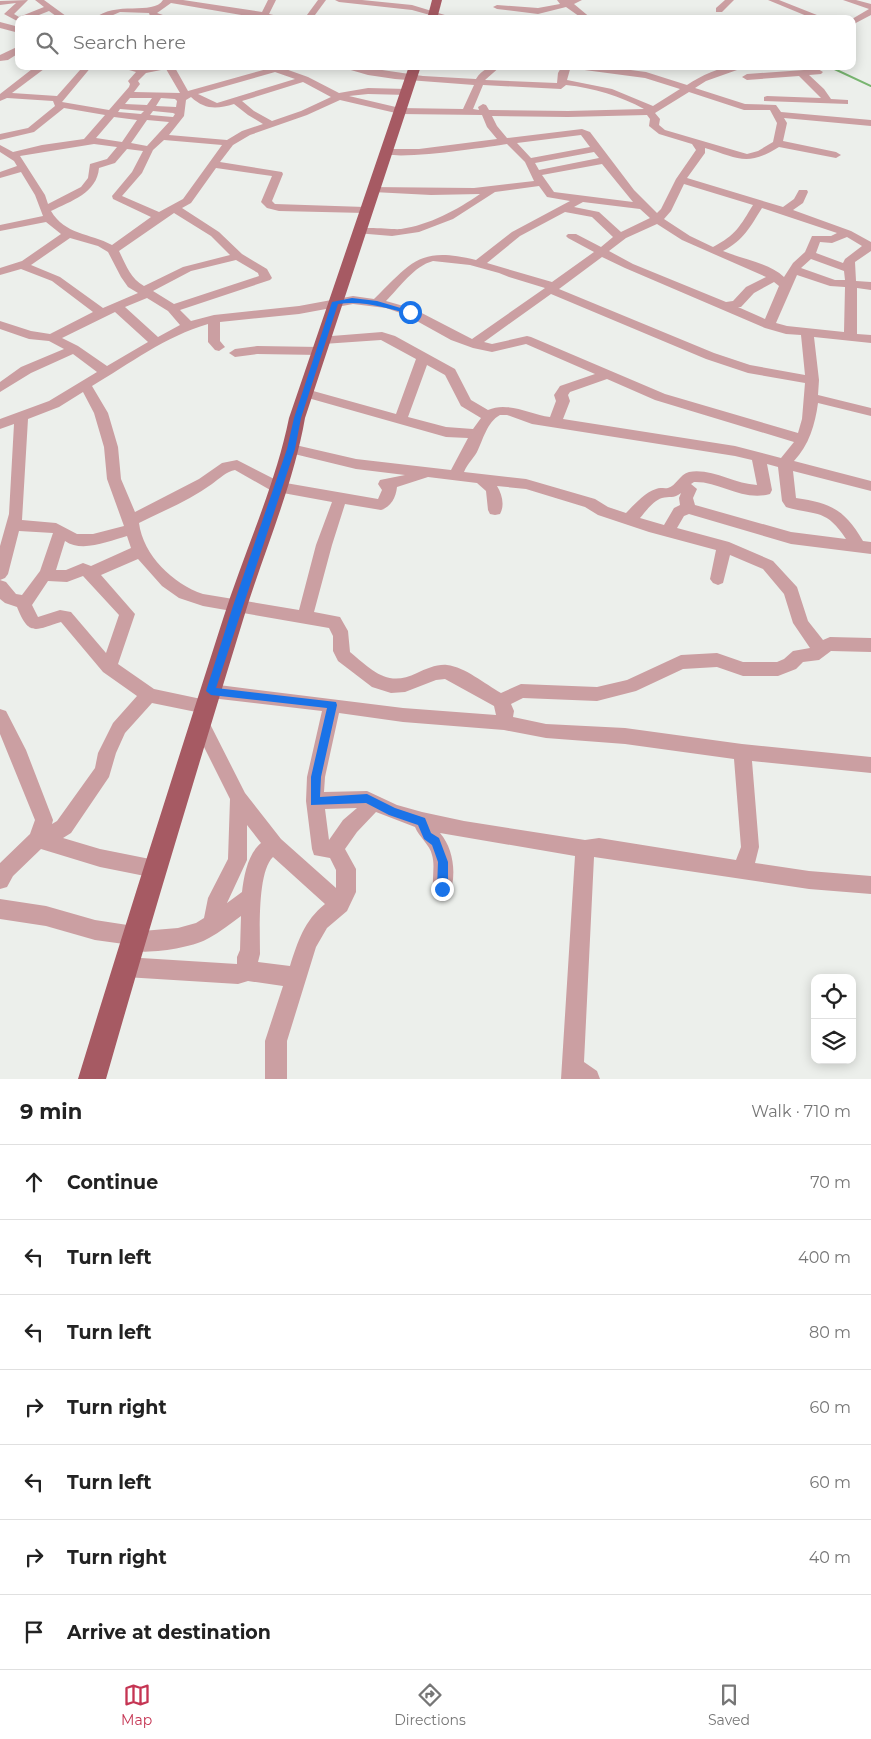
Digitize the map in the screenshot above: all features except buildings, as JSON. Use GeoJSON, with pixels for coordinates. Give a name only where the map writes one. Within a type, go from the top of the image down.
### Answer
{"type":"FeatureCollection","features":[{"type":"Feature","properties":{"kind":"main road"},"geometry":{"type":"LineString","coordinates":[[432,15],[437,0]]}},
{"type":"Feature","properties":{"kind":"main road"},"geometry":{"type":"LineString","coordinates":[[92,1079],[133,939],[237,606],[291,449],[298,418],[335,302],[411,79]]}},
{"type":"Feature","properties":{"kind":"street"},"geometry":{"type":"LineString","coordinates":[[0,2],[4,0]]}},
{"type":"Feature","properties":{"kind":"street"},"geometry":{"type":"LineString","coordinates":[[0,2],[24,0]]}},
{"type":"Feature","properties":{"kind":"street"},"geometry":{"type":"LineString","coordinates":[[15,20],[8,14],[24,0]]}},
{"type":"Feature","properties":{"kind":"street"},"geometry":{"type":"LineString","coordinates":[[39,0],[60,15]]}},
{"type":"Feature","properties":{"kind":"street"},"geometry":{"type":"LineString","coordinates":[[100,15],[107,4],[154,8],[168,0],[190,2],[230,11],[237,15]]}},
{"type":"Feature","properties":{"kind":"street"},"geometry":{"type":"LineString","coordinates":[[260,15],[272,0]]}},
{"type":"Feature","properties":{"kind":"street"},"geometry":{"type":"LineString","coordinates":[[311,15],[322,0]]}},
{"type":"Feature","properties":{"kind":"street"},"geometry":{"type":"LineString","coordinates":[[338,0],[412,8],[430,15]]}},
{"type":"Feature","properties":{"kind":"street"},"geometry":{"type":"LineString","coordinates":[[504,0],[498,12],[538,11],[556,8],[562,2],[578,0]]}},
{"type":"Feature","properties":{"kind":"street"},"geometry":{"type":"LineString","coordinates":[[719,10],[730,0]]}},
{"type":"Feature","properties":{"kind":"street"},"geometry":{"type":"LineString","coordinates":[[847,0],[871,9]]}},
{"type":"Feature","properties":{"kind":"street"},"geometry":{"type":"LineString","coordinates":[[562,2],[575,8],[583,15]]}},
{"type":"Feature","properties":{"kind":"street"},"geometry":{"type":"LineString","coordinates":[[771,2],[792,12],[805,15]]}},
{"type":"Feature","properties":{"kind":"street"},"geometry":{"type":"LineString","coordinates":[[35,15],[50,8]]}},
{"type":"Feature","properties":{"kind":"street"},"geometry":{"type":"LineString","coordinates":[[154,8],[153,14],[157,15]]}},
{"type":"Feature","properties":{"kind":"street"},"geometry":{"type":"LineString","coordinates":[[211,15],[218,9]]}},
{"type":"Feature","properties":{"kind":"street"},"geometry":{"type":"LineString","coordinates":[[856,20],[871,9]]}},
{"type":"Feature","properties":{"kind":"street"},"geometry":{"type":"LineString","coordinates":[[224,15],[230,11]]}},
{"type":"Feature","properties":{"kind":"street"},"geometry":{"type":"LineString","coordinates":[[0,25],[15,23]]}},
{"type":"Feature","properties":{"kind":"street"},"geometry":{"type":"LineString","coordinates":[[0,59],[6,58],[15,52]]}},
{"type":"Feature","properties":{"kind":"street"},"geometry":{"type":"LineString","coordinates":[[0,59],[15,61]]}},
{"type":"Feature","properties":{"kind":"street"},"geometry":{"type":"LineString","coordinates":[[5,95],[36,70]]}},
{"type":"Feature","properties":{"kind":"street"},"geometry":{"type":"LineString","coordinates":[[0,136],[31,130],[61,102],[84,70]]}},
{"type":"Feature","properties":{"kind":"street"},"geometry":{"type":"LineString","coordinates":[[88,141],[133,88],[133,81],[143,70]]}},
{"type":"Feature","properties":{"kind":"street"},"geometry":{"type":"LineString","coordinates":[[172,70],[178,80],[180,88],[187,95]]}},
{"type":"Feature","properties":{"kind":"street"},"geometry":{"type":"LineString","coordinates":[[159,216],[118,199],[117,196],[137,173],[149,149],[180,109],[182,101],[180,99],[187,95],[266,70]]}},
{"type":"Feature","properties":{"kind":"street"},"geometry":{"type":"LineString","coordinates":[[278,70],[305,80],[339,97],[400,111],[568,114],[651,111],[703,79],[726,70]]}},
{"type":"Feature","properties":{"kind":"street"},"geometry":{"type":"LineString","coordinates":[[367,70],[411,79],[561,86],[566,70]]}},
{"type":"Feature","properties":{"kind":"street"},"geometry":{"type":"LineString","coordinates":[[467,112],[482,77],[492,70]]}},
{"type":"Feature","properties":{"kind":"street"},"geometry":{"type":"LineString","coordinates":[[591,85],[598,73],[596,70]]}},
{"type":"Feature","properties":{"kind":"street"},"geometry":{"type":"LineString","coordinates":[[607,70],[646,75],[744,107],[773,107],[828,101],[845,102]]}},
{"type":"Feature","properties":{"kind":"street"},"geometry":{"type":"LineString","coordinates":[[561,82],[591,85],[623,97],[631,98],[651,111],[655,119],[654,126],[662,132],[752,157],[762,154],[778,143],[782,123],[773,107],[761,95],[758,88],[748,77],[738,70]]}},
{"type":"Feature","properties":{"kind":"street"},"geometry":{"type":"LineString","coordinates":[[748,77],[818,72]]}},
{"type":"Feature","properties":{"kind":"street"},"geometry":{"type":"LineString","coordinates":[[802,74],[821,90],[828,101]]}},
{"type":"Feature","properties":{"kind":"street"},"geometry":{"type":"LineString","coordinates":[[113,250],[159,216],[187,201],[229,143],[246,133],[304,113],[339,97],[411,79]]}},
{"type":"Feature","properties":{"kind":"street"},"geometry":{"type":"LineString","coordinates":[[127,95],[187,95],[217,106],[305,80]]}},
{"type":"Feature","properties":{"kind":"street"},"geometry":{"type":"LineString","coordinates":[[0,85],[5,95]]}},
{"type":"Feature","properties":{"kind":"street"},"geometry":{"type":"LineString","coordinates":[[5,95],[61,102],[140,121],[170,124],[229,143]]}},
{"type":"Feature","properties":{"kind":"street"},"geometry":{"type":"LineString","coordinates":[[0,228],[47,214],[85,189],[93,178],[94,166],[112,161],[159,95]]}},
{"type":"Feature","properties":{"kind":"street"},"geometry":{"type":"LineString","coordinates":[[474,96],[487,113],[492,127],[529,161],[539,178],[554,196],[643,206]]}},
{"type":"Feature","properties":{"kind":"street"},"geometry":{"type":"LineString","coordinates":[[236,101],[251,113],[270,124]]}},
{"type":"Feature","properties":{"kind":"street"},"geometry":{"type":"LineString","coordinates":[[150,106],[170,124]]}},
{"type":"Feature","properties":{"kind":"street"},"geometry":{"type":"LineString","coordinates":[[112,113],[150,106]]}},
{"type":"Feature","properties":{"kind":"street"},"geometry":{"type":"LineString","coordinates":[[773,107],[871,123]]}},
{"type":"Feature","properties":{"kind":"street"},"geometry":{"type":"LineString","coordinates":[[568,114],[577,132]]}},
{"type":"Feature","properties":{"kind":"street"},"geometry":{"type":"LineString","coordinates":[[386,152],[419,152],[577,132],[586,134],[605,160],[656,220],[684,237],[714,251],[763,269],[776,276],[786,285]]}},
{"type":"Feature","properties":{"kind":"street"},"geometry":{"type":"LineString","coordinates":[[5,152],[88,141],[149,149]]}},
{"type":"Feature","properties":{"kind":"street"},"geometry":{"type":"LineString","coordinates":[[474,344],[620,238],[634,229],[656,220],[669,207],[681,179],[700,153],[701,150],[696,142]]}},
{"type":"Feature","properties":{"kind":"street"},"geometry":{"type":"LineString","coordinates":[[778,143],[836,155]]}},
{"type":"Feature","properties":{"kind":"street"},"geometry":{"type":"LineString","coordinates":[[529,161],[597,149]]}},
{"type":"Feature","properties":{"kind":"street"},"geometry":{"type":"LineString","coordinates":[[5,152],[18,159],[40,195],[52,222],[68,234],[102,244],[113,250],[125,275],[132,284],[172,308],[188,326]]}},
{"type":"Feature","properties":{"kind":"street"},"geometry":{"type":"LineString","coordinates":[[812,162],[818,152]]}},
{"type":"Feature","properties":{"kind":"street"},"geometry":{"type":"LineString","coordinates":[[374,189],[483,192],[605,160]]}},
{"type":"Feature","properties":{"kind":"street"},"geometry":{"type":"LineString","coordinates":[[214,164],[278,174],[266,202],[271,206],[366,210]]}},
{"type":"Feature","properties":{"kind":"street"},"geometry":{"type":"LineString","coordinates":[[0,175],[22,168]]}},
{"type":"Feature","properties":{"kind":"street"},"geometry":{"type":"LineString","coordinates":[[681,179],[720,193],[776,199],[787,208]]}},
{"type":"Feature","properties":{"kind":"street"},"geometry":{"type":"LineString","coordinates":[[360,231],[402,232],[427,225],[474,203],[483,192]]}},
{"type":"Feature","properties":{"kind":"street"},"geometry":{"type":"LineString","coordinates":[[787,208],[799,201],[803,192]]}},
{"type":"Feature","properties":{"kind":"street"},"geometry":{"type":"LineString","coordinates":[[732,195],[787,208],[857,237],[870,247],[849,261],[853,313],[850,337]]}},
{"type":"Feature","properties":{"kind":"street"},"geometry":{"type":"LineString","coordinates":[[478,265],[491,252],[516,234],[566,209],[581,199]]}},
{"type":"Feature","properties":{"kind":"street"},"geometry":{"type":"LineString","coordinates":[[714,251],[733,241],[740,234],[760,202]]}},
{"type":"Feature","properties":{"kind":"street"},"geometry":{"type":"LineString","coordinates":[[172,308],[187,305],[266,278],[263,271],[238,256],[215,234],[174,208]]}},
{"type":"Feature","properties":{"kind":"street"},"geometry":{"type":"LineString","coordinates":[[566,209],[595,214],[620,238]]}},
{"type":"Feature","properties":{"kind":"street"},"geometry":{"type":"LineString","coordinates":[[769,325],[786,285],[801,258],[810,254],[816,238],[832,240],[847,233]]}},
{"type":"Feature","properties":{"kind":"street"},"geometry":{"type":"LineString","coordinates":[[0,272],[22,265],[68,234]]}},
{"type":"Feature","properties":{"kind":"street"},"geometry":{"type":"LineString","coordinates":[[572,236],[675,287],[769,325],[786,330],[871,339]]}},
{"type":"Feature","properties":{"kind":"street"},"geometry":{"type":"LineString","coordinates":[[810,254],[824,261],[850,269]]}},
{"type":"Feature","properties":{"kind":"street"},"geometry":{"type":"LineString","coordinates":[[52,338],[117,307],[187,269],[238,256]]}},
{"type":"Feature","properties":{"kind":"street"},"geometry":{"type":"LineString","coordinates":[[377,303],[424,260],[433,258],[478,265],[503,270],[553,288],[581,304],[710,356],[748,369],[812,380]]}},
{"type":"Feature","properties":{"kind":"street"},"geometry":{"type":"LineString","coordinates":[[22,265],[56,278],[103,313]]}},
{"type":"Feature","properties":{"kind":"street"},"geometry":{"type":"LineString","coordinates":[[795,270],[818,279],[851,286],[871,286]]}},
{"type":"Feature","properties":{"kind":"street"},"geometry":{"type":"LineString","coordinates":[[725,306],[737,304],[750,290],[776,276]]}},
{"type":"Feature","properties":{"kind":"street"},"geometry":{"type":"LineString","coordinates":[[0,424],[54,404],[156,342],[188,326],[214,320],[299,310],[352,300],[377,303],[410,312],[456,337],[474,344],[492,348],[527,340],[660,397],[737,422],[801,439]]}},
{"type":"Feature","properties":{"kind":"street"},"geometry":{"type":"LineString","coordinates":[[117,307],[156,342]]}},
{"type":"Feature","properties":{"kind":"street"},"geometry":{"type":"LineString","coordinates":[[214,320],[214,342],[220,347]]}},
{"type":"Feature","properties":{"kind":"street"},"geometry":{"type":"LineString","coordinates":[[0,325],[29,335],[52,338],[74,349],[106,372]]}},
{"type":"Feature","properties":{"kind":"street"},"geometry":{"type":"LineString","coordinates":[[784,463],[793,455],[801,439],[813,398],[807,332]]}},
{"type":"Feature","properties":{"kind":"street"},"geometry":{"type":"LineString","coordinates":[[235,353],[321,345],[382,336],[411,349],[423,358],[450,372],[466,403],[489,417]]}},
{"type":"Feature","properties":{"kind":"street"},"geometry":{"type":"LineString","coordinates":[[0,388],[26,370],[74,349]]}},
{"type":"Feature","properties":{"kind":"street"},"geometry":{"type":"LineString","coordinates":[[401,418],[423,358]]}},
{"type":"Feature","properties":{"kind":"street"},"geometry":{"type":"LineString","coordinates":[[556,422],[563,401],[561,395],[565,389],[605,375]]}},
{"type":"Feature","properties":{"kind":"street"},"geometry":{"type":"LineString","coordinates":[[85,385],[101,413],[111,447],[114,479],[140,551],[167,582],[185,594],[203,600],[334,622],[339,628],[343,655],[372,680],[385,686],[402,686],[444,670],[501,701],[505,711],[504,723]]}},
{"type":"Feature","properties":{"kind":"street"},"geometry":{"type":"LineString","coordinates":[[306,393],[446,432],[477,434]]}},
{"type":"Feature","properties":{"kind":"street"},"geometry":{"type":"LineString","coordinates":[[813,398],[871,412]]}},
{"type":"Feature","properties":{"kind":"street"},"geometry":{"type":"LineString","coordinates":[[455,476],[465,456],[470,451],[477,434],[489,417],[498,411],[508,411],[532,418],[735,451],[871,486]]}},
{"type":"Feature","properties":{"kind":"street"},"geometry":{"type":"LineString","coordinates":[[0,574],[16,514],[21,417]]}},
{"type":"Feature","properties":{"kind":"street"},"geometry":{"type":"LineString","coordinates":[[291,449],[356,464],[526,484],[590,503],[603,511],[667,532],[724,546],[768,565],[791,591],[801,623],[820,649]]}},
{"type":"Feature","properties":{"kind":"street"},"geometry":{"type":"LineString","coordinates":[[630,519],[644,503],[659,493],[672,492],[690,477],[765,490],[758,456]]}},
{"type":"Feature","properties":{"kind":"street"},"geometry":{"type":"LineString","coordinates":[[784,463],[791,504],[819,507],[837,516],[865,547]]}},
{"type":"Feature","properties":{"kind":"street"},"geometry":{"type":"LineString","coordinates":[[13,526],[50,526],[74,540],[93,540],[131,524],[204,483],[227,466],[237,465],[277,487],[381,506],[388,496],[390,488],[384,484],[398,482],[428,472]]}},
{"type":"Feature","properties":{"kind":"street"},"geometry":{"type":"LineString","coordinates":[[479,477],[490,485],[495,492],[495,510]]}},
{"type":"Feature","properties":{"kind":"street"},"geometry":{"type":"LineString","coordinates":[[680,485],[690,489],[686,498],[688,508]]}},
{"type":"Feature","properties":{"kind":"street"},"geometry":{"type":"LineString","coordinates":[[305,617],[324,545],[340,498]]}},
{"type":"Feature","properties":{"kind":"street"},"geometry":{"type":"LineString","coordinates":[[667,532],[680,512],[688,508],[790,538],[865,547]]}},
{"type":"Feature","properties":{"kind":"street"},"geometry":{"type":"LineString","coordinates":[[0,586],[4,594],[13,601],[22,602],[30,598],[43,576],[46,575],[61,531]]}},
{"type":"Feature","properties":{"kind":"street"},"geometry":{"type":"LineString","coordinates":[[718,579],[724,546]]}},
{"type":"Feature","properties":{"kind":"street"},"geometry":{"type":"LineString","coordinates":[[91,573],[140,551]]}},
{"type":"Feature","properties":{"kind":"street"},"geometry":{"type":"LineString","coordinates":[[46,575],[67,576],[83,569],[91,573],[127,614],[109,667]]}},
{"type":"Feature","properties":{"kind":"street"},"geometry":{"type":"LineString","coordinates":[[22,602],[30,619],[36,624],[65,616],[109,667],[149,695],[180,704],[206,707],[332,705],[403,715],[504,723],[546,731],[625,736],[742,752],[871,765]]}},
{"type":"Feature","properties":{"kind":"street"},"geometry":{"type":"LineString","coordinates":[[501,701],[521,691],[597,694],[630,686],[681,662],[717,660],[743,669],[778,669],[790,664],[799,656],[813,655],[830,644],[871,645]]}},
{"type":"Feature","properties":{"kind":"street"},"geometry":{"type":"LineString","coordinates":[[38,838],[64,827],[103,771],[107,753],[119,728],[149,695]]}},
{"type":"Feature","properties":{"kind":"street"},"geometry":{"type":"LineString","coordinates":[[332,705],[316,777],[315,801],[321,849],[335,849]]}},
{"type":"Feature","properties":{"kind":"street"},"geometry":{"type":"LineString","coordinates":[[206,707],[239,799],[274,845],[340,904]]}},
{"type":"Feature","properties":{"kind":"street"},"geometry":{"type":"LineString","coordinates":[[0,880],[6,870],[38,838],[44,820],[17,750],[1,722]]}},
{"type":"Feature","properties":{"kind":"street"},"geometry":{"type":"LineString","coordinates":[[741,870],[748,857],[750,847],[742,752]]}},
{"type":"Feature","properties":{"kind":"street"},"geometry":{"type":"LineString","coordinates":[[212,925],[218,898],[236,860],[239,799]]}},
{"type":"Feature","properties":{"kind":"street"},"geometry":{"type":"LineString","coordinates":[[315,801],[367,799],[393,812],[422,821],[464,830],[585,849],[599,847],[809,880],[871,885]]}},
{"type":"Feature","properties":{"kind":"street"},"geometry":{"type":"LineString","coordinates":[[335,849],[350,826],[358,820],[373,802]]}},
{"type":"Feature","properties":{"kind":"street"},"geometry":{"type":"LineString","coordinates":[[422,821],[427,836],[436,842],[443,862],[442,889]]}},
{"type":"Feature","properties":{"kind":"street"},"geometry":{"type":"LineString","coordinates":[[38,838],[100,858],[155,869]]}},
{"type":"Feature","properties":{"kind":"street"},"geometry":{"type":"LineString","coordinates":[[248,971],[247,957],[250,954],[256,868],[263,854],[274,845]]}},
{"type":"Feature","properties":{"kind":"street"},"geometry":{"type":"LineString","coordinates":[[276,1079],[276,1041],[307,943],[320,920],[340,904],[346,892],[346,869],[335,849]]}},
{"type":"Feature","properties":{"kind":"street"},"geometry":{"type":"LineString","coordinates":[[578,1075],[579,975],[585,849]]}},
{"type":"Feature","properties":{"kind":"street"},"geometry":{"type":"LineString","coordinates":[[218,898],[253,894]]}},
{"type":"Feature","properties":{"kind":"street"},"geometry":{"type":"LineString","coordinates":[[0,909],[46,916],[133,939],[178,938],[201,932],[253,894]]}},
{"type":"Feature","properties":{"kind":"street"},"geometry":{"type":"LineString","coordinates":[[126,967],[238,974],[248,971],[296,977]]}},
{"type":"Feature","properties":{"kind":"waterway"},"geometry":{"type":"LineString","coordinates":[[837,70],[871,86]]}},
{"type":"Feature","properties":{"kind":"route"},"geometry":{"type":"LineString","coordinates":[[410,312],[377,303],[352,300],[335,302],[298,418],[291,449],[237,606],[211,691],[332,705],[316,777],[315,801],[367,799],[393,812],[422,821],[427,836],[436,842],[443,862],[442,889]]}}]}
